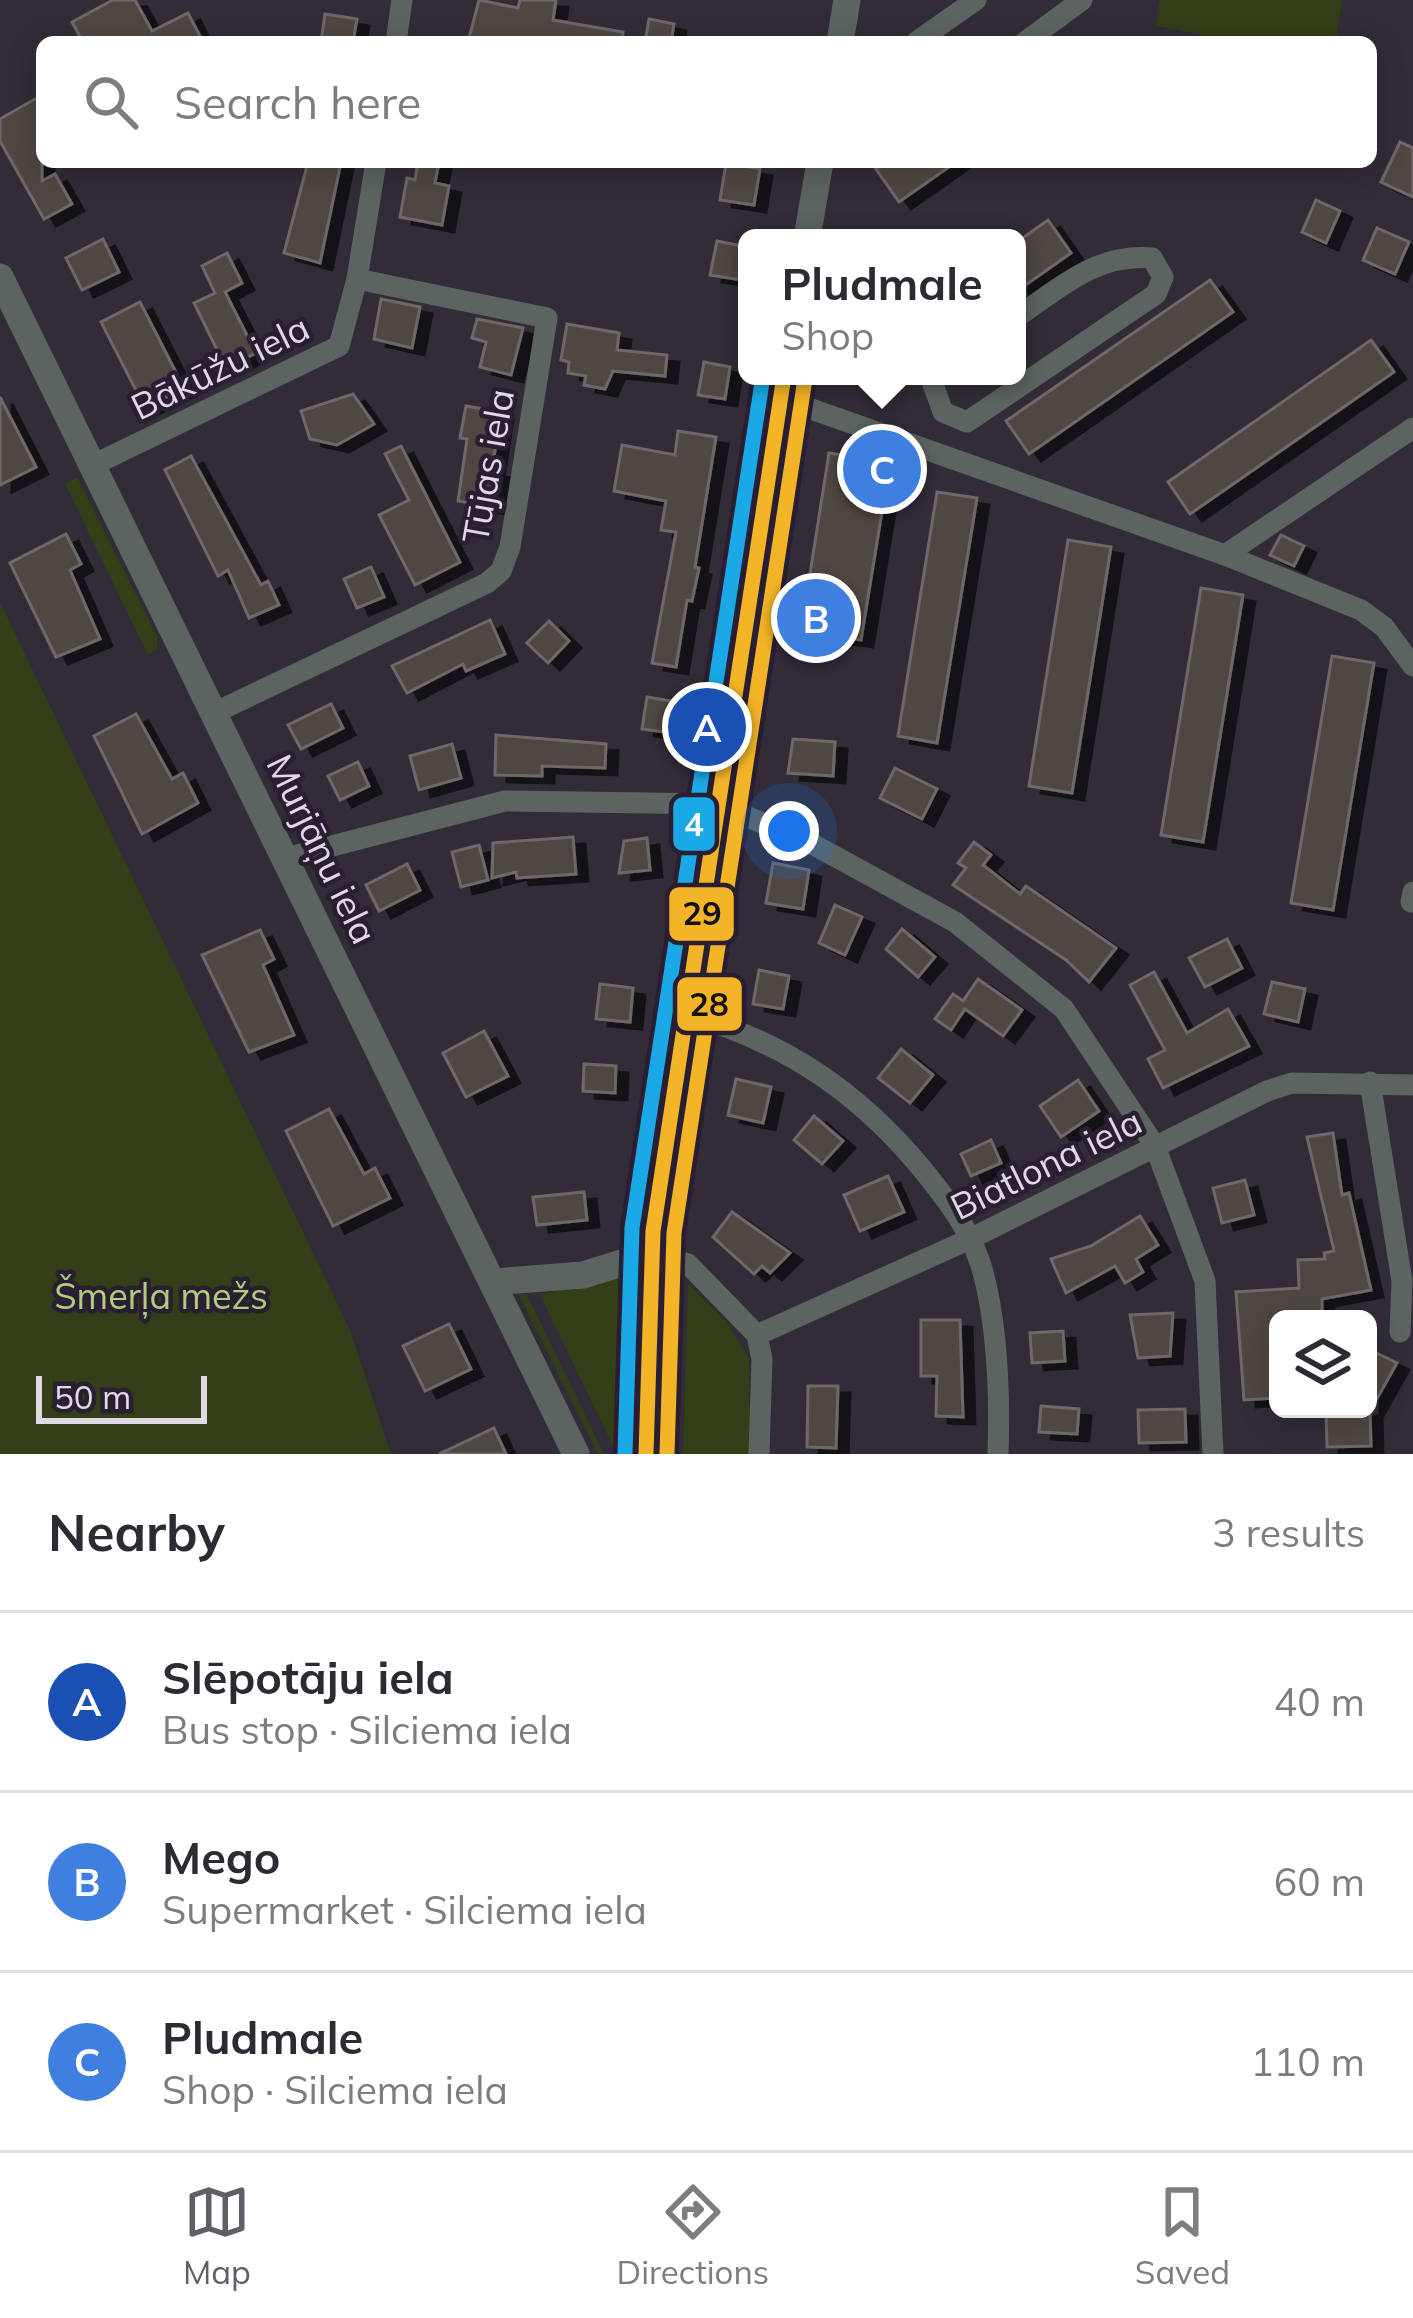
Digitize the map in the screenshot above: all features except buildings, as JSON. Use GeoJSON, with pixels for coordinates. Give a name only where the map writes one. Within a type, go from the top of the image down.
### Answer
{"type":"FeatureCollection","features":[{"type":"Feature","properties":{"kind":"street"},"geometry":{"type":"LineString","coordinates":[[397,36],[402,0]]}},
{"type":"Feature","properties":{"kind":"street"},"geometry":{"type":"LineString","coordinates":[[841,36],[847,0]]}},
{"type":"Feature","properties":{"kind":"street"},"geometry":{"type":"LineString","coordinates":[[925,36],[976,0]]}},
{"type":"Feature","properties":{"kind":"street"},"geometry":{"type":"LineString","coordinates":[[1033,36],[1082,0]]}},
{"type":"Feature","properties":{"kind":"street","name":"Bākūžu iela"},"geometry":{"type":"LineString","coordinates":[[92,466],[339,346],[357,279],[375,168]]}},
{"type":"Feature","properties":{"kind":"street"},"geometry":{"type":"LineString","coordinates":[[809,229],[819,168]]}},
{"type":"Feature","properties":{"kind":"street"},"geometry":{"type":"LineString","coordinates":[[1026,310],[1100,261],[1119,255],[1152,258],[1163,278],[1156,294],[1026,385]]}},
{"type":"Feature","properties":{"kind":"street","name":"Murjāņu iela"},"geometry":{"type":"LineString","coordinates":[[0,278],[576,1454]]}},
{"type":"Feature","properties":{"kind":"street","name":"Tūjas iela"},"geometry":{"type":"LineString","coordinates":[[214,712],[502,572],[547,318],[357,279]]}},
{"type":"Feature","properties":{"kind":"street"},"geometry":{"type":"LineString","coordinates":[[932,385],[935,400],[958,422]]}},
{"type":"Feature","properties":{"kind":"street"},"geometry":{"type":"LineString","coordinates":[[958,422],[981,416],[1025,385]]}},
{"type":"Feature","properties":{"kind":"street"},"geometry":{"type":"LineString","coordinates":[[646,1454],[651,1254],[683,1013],[782,387],[945,454],[1226,555],[1361,610],[1384,627],[1413,666]]}},
{"type":"Feature","properties":{"kind":"street"},"geometry":{"type":"LineString","coordinates":[[945,454],[958,422]]}},
{"type":"Feature","properties":{"kind":"street"},"geometry":{"type":"LineString","coordinates":[[1226,555],[1413,428]]}},
{"type":"Feature","properties":{"kind":"street"},"geometry":{"type":"LineString","coordinates":[[286,858],[505,801],[718,804],[887,881],[955,922],[1064,1009],[1156,1146],[1205,1280],[1213,1454]]}},
{"type":"Feature","properties":{"kind":"street"},"geometry":{"type":"LineString","coordinates":[[1412,902],[1413,892]]}},
{"type":"Feature","properties":{"kind":"street"},"geometry":{"type":"LineString","coordinates":[[683,1013],[774,1045],[851,1095],[886,1125],[939,1190],[970,1239],[983,1273],[995,1354],[998,1454]]}},
{"type":"Feature","properties":{"kind":"street"},"geometry":{"type":"LineString","coordinates":[[1370,1082],[1402,1281],[1400,1332]]}},
{"type":"Feature","properties":{"kind":"street","name":"Biatlona iela"},"geometry":{"type":"LineString","coordinates":[[757,1335],[970,1239],[1280,1087],[1370,1082],[1413,1085]]}},
{"type":"Feature","properties":{"kind":"street"},"geometry":{"type":"LineString","coordinates":[[493,1282],[583,1275],[651,1254],[688,1264],[757,1335],[762,1359],[759,1454]]}},
{"type":"Feature","properties":{"kind":"green space"},"geometry":{"type":"Polygon","coordinates":[[[1160,0],[1342,0],[1337,36],[1209,36],[1156,26],[1160,0]]]}},
{"type":"Feature","properties":{"kind":"green space"},"geometry":{"type":"Polygon","coordinates":[[[77,477],[157,637],[157,649],[148,655],[65,484],[77,477]]]}},
{"type":"Feature","properties":{"kind":"green space","name":"Šmerļa mežs"},"geometry":{"type":"Polygon","coordinates":[[[0,602],[350,1330],[391,1454],[0,1454],[0,602]]]}},
{"type":"Feature","properties":{"kind":"green space"},"geometry":{"type":"Polygon","coordinates":[[[667,1270],[675,1277],[672,1454],[662,1454],[667,1270]]]}},
{"type":"Feature","properties":{"kind":"green space"},"geometry":{"type":"Polygon","coordinates":[[[621,1275],[631,1279],[627,1454],[617,1454],[540,1295],[621,1275]]]}},
{"type":"Feature","properties":{"kind":"green space"},"geometry":{"type":"Polygon","coordinates":[[[688,1284],[727,1323],[749,1358],[750,1454],[683,1454],[688,1284]]]}},
{"type":"Feature","properties":{"kind":"green space"},"geometry":{"type":"Polygon","coordinates":[[[518,1293],[527,1295],[604,1454],[598,1454],[518,1293]]]}},
{"type":"Feature","properties":{"kind":"transit line","name":"4"},"geometry":{"type":"LineString","coordinates":[[625,1453],[632,1228],[762,385]]}},
{"type":"Feature","properties":{"kind":"transit line","name":"29"},"geometry":{"type":"LineString","coordinates":[[646,1454],[653,1231],[783,385]]}},
{"type":"Feature","properties":{"kind":"transit line","name":"28"},"geometry":{"type":"LineString","coordinates":[[667,1454],[674,1233],[804,385]]}},
{"type":"Feature","properties":{"kind":"place","name":"Pludmale"},"geometry":{"type":"Point","coordinates":[882,469]}},
{"type":"Feature","properties":{"kind":"place","name":"Mego"},"geometry":{"type":"Point","coordinates":[816,618]}},
{"type":"Feature","properties":{"kind":"place","name":"Slēpotāju iela"},"geometry":{"type":"Point","coordinates":[707,727]}}]}
